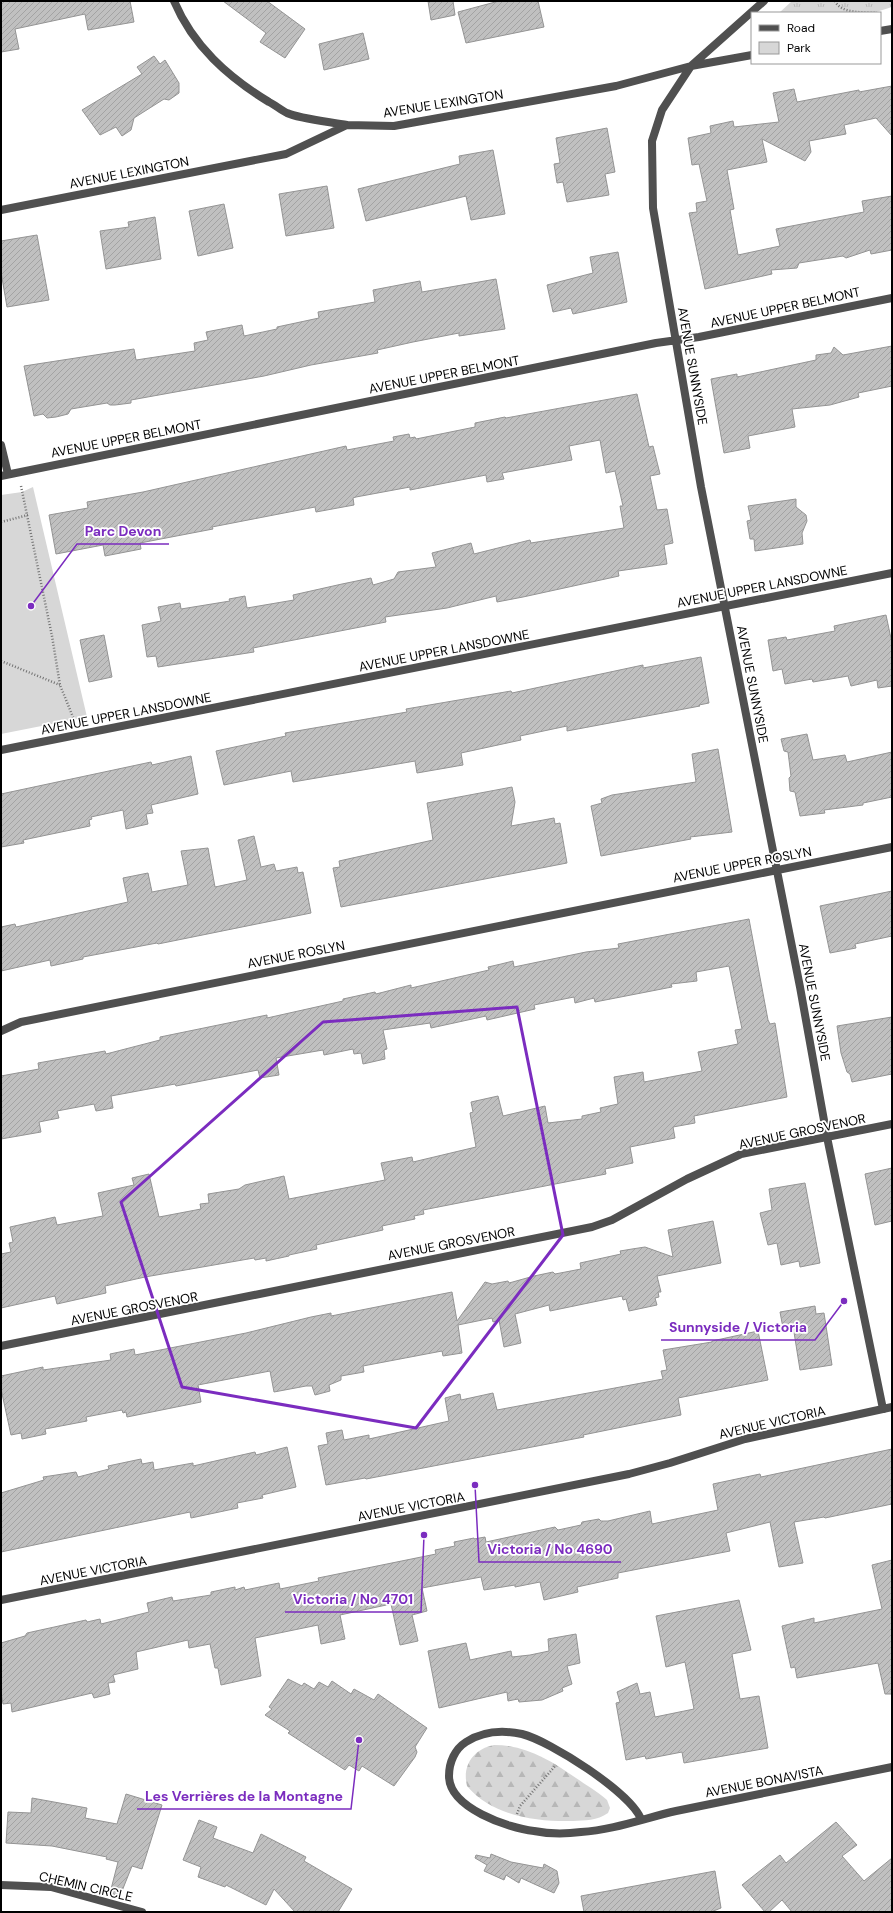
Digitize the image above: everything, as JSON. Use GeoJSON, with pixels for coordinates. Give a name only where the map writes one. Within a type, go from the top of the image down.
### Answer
{"type":"FeatureCollection","features":[{"type":"Feature","properties":{"kind":"street"},"geometry":{"type":"LineString","coordinates":[[174,1],[179,13],[196,39],[216,63],[244,87],[288,114],[347,125]]}},
{"type":"Feature","properties":{"kind":"street","name":"AVENUE SUNNYSIDE"},"geometry":{"type":"LineString","coordinates":[[752,12],[764,1]]}},
{"type":"Feature","properties":{"kind":"street","name":"AVENUE SUNNYSIDE"},"geometry":{"type":"LineString","coordinates":[[751,13],[691,66],[662,110],[652,141],[653,208],[677,340],[701,487],[800,987],[828,1137],[883,1409]]}},
{"type":"Feature","properties":{"kind":"street"},"geometry":{"type":"LineString","coordinates":[[881,32],[892,29]]}},
{"type":"Feature","properties":{"kind":"street","name":"AVENUE LEXINGTON"},"geometry":{"type":"LineString","coordinates":[[1,210],[286,154],[347,125],[394,126],[616,86],[691,66],[751,55]]}},
{"type":"Feature","properties":{"kind":"street","name":"AVENUE UPPER BELMONT"},"geometry":{"type":"LineString","coordinates":[[4,475],[892,298]]}},
{"type":"Feature","properties":{"kind":"street"},"geometry":{"type":"LineString","coordinates":[[1,445],[4,475]]}},
{"type":"Feature","properties":{"kind":"street","name":"AVENUE UPPER LANSDOWNE"},"geometry":{"type":"LineString","coordinates":[[1,750],[892,573]]}},
{"type":"Feature","properties":{"kind":"street","name":"AVENUE UPPER ROSLYN"},"geometry":{"type":"LineString","coordinates":[[596,905],[892,847]]}},
{"type":"Feature","properties":{"kind":"street","name":"AVENUE ROSLYN"},"geometry":{"type":"LineString","coordinates":[[1,1031],[21,1022],[596,905]]}},
{"type":"Feature","properties":{"kind":"street","name":"AVENUE GROSVENOR"},"geometry":{"type":"LineString","coordinates":[[1,1346],[592,1227],[612,1220],[688,1179],[741,1154],[892,1124]]}},
{"type":"Feature","properties":{"kind":"street","name":"AVENUE VICTORIA"},"geometry":{"type":"LineString","coordinates":[[1,1600],[628,1474],[670,1463],[744,1439],[892,1407]]}},
{"type":"Feature","properties":{"kind":"street","name":"AVENUE BONAVISTA"},"geometry":{"type":"LineString","coordinates":[[641,1819],[631,1803],[615,1789],[547,1745],[524,1735],[500,1731],[479,1736],[459,1748],[450,1766],[450,1785],[460,1799],[486,1816],[513,1827],[541,1832],[582,1832],[598,1830],[641,1819],[892,1767]]}},
{"type":"Feature","properties":{"kind":"street","name":"CHEMIN CIRCLE"},"geometry":{"type":"LineString","coordinates":[[1,1885],[52,1888],[142,1912]]}},
{"type":"Feature","properties":{"kind":"path"},"geometry":{"type":"LineString","coordinates":[[835,1],[837,5],[848,10],[867,12]]}},
{"type":"Feature","properties":{"kind":"path"},"geometry":{"type":"LineString","coordinates":[[20,486],[28,515],[52,636],[60,685],[75,722]]}},
{"type":"Feature","properties":{"kind":"path"},"geometry":{"type":"LineString","coordinates":[[1,522],[28,515]]}},
{"type":"Feature","properties":{"kind":"path"},"geometry":{"type":"LineString","coordinates":[[1,661],[60,685]]}},
{"type":"Feature","properties":{"kind":"path"},"geometry":{"type":"LineString","coordinates":[[517,1815],[520,1806],[557,1765]]}},
{"type":"Feature","properties":{"kind":"highlighted area"},"geometry":{"type":"Polygon","coordinates":[[[517,1007],[563,1235],[416,1428],[182,1387],[121,1202],[323,1022],[517,1007]]]}},
{"type":"Feature","properties":{"kind":"green space"},"geometry":{"type":"Polygon","coordinates":[[[792,1],[892,1],[892,7],[876,12],[780,12],[792,1]]]}},
{"type":"Feature","properties":{"kind":"green space"},"geometry":{"type":"Polygon","coordinates":[[[33,487],[87,717],[1,734],[1,495],[22,492],[33,487]]]}},
{"type":"Feature","properties":{"kind":"green space"},"geometry":{"type":"Polygon","coordinates":[[[494,1745],[527,1751],[557,1765],[607,1800],[610,1808],[608,1813],[595,1819],[586,1820],[545,1820],[502,1811],[489,1804],[477,1796],[467,1786],[466,1772],[468,1765],[475,1754],[480,1750],[494,1745]]]}},
{"type":"Feature","properties":{"kind":"building"},"geometry":{"type":"Polygon","coordinates":[[[1,1],[130,1],[134,22],[88,30],[85,14],[15,29],[19,49],[1,52],[1,1]]]}},
{"type":"Feature","properties":{"kind":"building"},"geometry":{"type":"Polygon","coordinates":[[[223,1],[267,1],[305,29],[285,58],[260,42],[266,33],[223,1]]]}},
{"type":"Feature","properties":{"kind":"building"},"geometry":{"type":"Polygon","coordinates":[[[428,1],[453,1],[455,15],[431,20],[428,1]]]}},
{"type":"Feature","properties":{"kind":"building"},"geometry":{"type":"Polygon","coordinates":[[[499,1],[538,1],[544,27],[466,43],[458,12],[499,1]]]}},
{"type":"Feature","properties":{"kind":"building"},"geometry":{"type":"Polygon","coordinates":[[[363,33],[369,59],[324,70],[319,44],[363,33]]]}},
{"type":"Feature","properties":{"kind":"building"},"geometry":{"type":"Polygon","coordinates":[[[154,56],[160,64],[165,60],[179,83],[179,93],[169,100],[164,99],[134,118],[131,130],[122,136],[116,127],[100,135],[82,110],[142,74],[137,67],[154,56]]]}},
{"type":"Feature","properties":{"kind":"building"},"geometry":{"type":"Polygon","coordinates":[[[892,86],[892,136],[876,118],[844,125],[846,134],[809,141],[811,152],[805,161],[762,139],[767,162],[727,170],[734,209],[730,210],[738,255],[780,246],[776,229],[864,212],[862,201],[892,196],[892,250],[871,254],[870,250],[846,258],[843,256],[799,263],[797,268],[771,270],[772,274],[705,289],[689,213],[697,212],[696,203],[707,201],[699,164],[692,165],[688,138],[711,133],[710,126],[733,121],[734,127],[779,122],[773,93],[794,89],[797,102],[859,90],[859,92],[892,86]]]}},
{"type":"Feature","properties":{"kind":"building"},"geometry":{"type":"Polygon","coordinates":[[[607,128],[615,172],[605,174],[609,195],[567,202],[563,182],[557,183],[554,164],[560,163],[556,138],[607,128]]]}},
{"type":"Feature","properties":{"kind":"building"},"geometry":{"type":"Polygon","coordinates":[[[493,150],[505,214],[471,220],[466,196],[366,221],[358,189],[460,164],[459,156],[493,150]]]}},
{"type":"Feature","properties":{"kind":"building"},"geometry":{"type":"Polygon","coordinates":[[[327,186],[334,228],[286,236],[279,194],[327,186]]]}},
{"type":"Feature","properties":{"kind":"building"},"geometry":{"type":"Polygon","coordinates":[[[224,204],[233,248],[198,256],[189,211],[224,204]]]}},
{"type":"Feature","properties":{"kind":"building"},"geometry":{"type":"Polygon","coordinates":[[[155,217],[161,259],[106,269],[100,231],[129,227],[128,222],[155,217]]]}},
{"type":"Feature","properties":{"kind":"building"},"geometry":{"type":"Polygon","coordinates":[[[37,235],[49,300],[7,307],[1,272],[1,241],[37,235]]]}},
{"type":"Feature","properties":{"kind":"building"},"geometry":{"type":"Polygon","coordinates":[[[618,252],[627,302],[573,314],[571,308],[553,312],[547,285],[593,273],[590,257],[618,252]]]}},
{"type":"Feature","properties":{"kind":"building"},"geometry":{"type":"Polygon","coordinates":[[[496,279],[505,329],[459,336],[459,333],[413,342],[377,350],[378,353],[311,365],[264,376],[131,400],[131,403],[110,405],[107,403],[71,409],[68,414],[56,417],[47,418],[43,414],[34,416],[24,366],[134,349],[136,360],[195,351],[194,343],[208,340],[206,332],[242,325],[244,336],[277,329],[277,327],[319,318],[318,312],[375,302],[373,290],[420,281],[422,292],[496,279]]]}},
{"type":"Feature","properties":{"kind":"building"},"geometry":{"type":"Polygon","coordinates":[[[892,346],[892,386],[858,393],[859,397],[830,405],[792,409],[795,427],[748,436],[750,448],[724,453],[711,379],[737,374],[737,377],[816,360],[816,355],[831,353],[834,347],[843,355],[892,346]]]}},
{"type":"Feature","properties":{"kind":"building"},"geometry":{"type":"Polygon","coordinates":[[[637,394],[649,447],[653,446],[660,474],[650,476],[657,510],[667,509],[673,543],[664,545],[667,564],[618,571],[619,576],[497,602],[496,596],[447,608],[385,617],[386,622],[253,648],[254,652],[158,667],[156,656],[147,657],[142,625],[161,621],[158,607],[180,603],[181,609],[230,601],[229,599],[245,596],[247,608],[294,600],[293,595],[371,578],[373,585],[394,579],[398,572],[436,567],[432,553],[471,543],[474,554],[530,540],[531,543],[624,528],[620,506],[623,506],[615,471],[606,473],[600,440],[569,446],[572,460],[502,473],[504,479],[487,482],[486,475],[410,490],[410,487],[356,497],[353,498],[354,505],[316,512],[315,507],[212,527],[213,529],[140,543],[141,549],[105,556],[103,545],[56,554],[49,515],[88,508],[87,502],[143,492],[346,446],[347,450],[394,441],[393,437],[409,434],[410,438],[415,437],[416,439],[475,427],[475,423],[637,394]]]}},
{"type":"Feature","properties":{"kind":"building"},"geometry":{"type":"Polygon","coordinates":[[[796,499],[796,507],[806,515],[807,521],[802,533],[803,544],[755,551],[754,539],[750,539],[747,521],[751,520],[748,506],[796,499]]]}},
{"type":"Feature","properties":{"kind":"building"},"geometry":{"type":"Polygon","coordinates":[[[886,615],[892,643],[892,686],[878,688],[877,680],[851,686],[848,676],[813,682],[812,679],[785,684],[782,669],[773,671],[768,640],[786,637],[787,640],[835,631],[834,626],[886,615]]]}},
{"type":"Feature","properties":{"kind":"building"},"geometry":{"type":"Polygon","coordinates":[[[104,635],[112,677],[89,682],[80,640],[104,635]]]}},
{"type":"Feature","properties":{"kind":"building"},"geometry":{"type":"Polygon","coordinates":[[[701,657],[709,703],[699,705],[700,706],[567,731],[567,726],[520,736],[521,740],[461,753],[463,765],[417,773],[415,761],[293,782],[291,771],[224,785],[216,751],[286,736],[285,733],[407,712],[406,709],[511,691],[512,693],[643,665],[643,668],[701,657]]]}},
{"type":"Feature","properties":{"kind":"building"},"geometry":{"type":"Polygon","coordinates":[[[807,734],[813,760],[845,755],[847,762],[892,752],[892,797],[863,803],[863,805],[824,810],[825,813],[800,816],[795,792],[790,791],[789,778],[791,776],[788,752],[784,751],[781,739],[807,734]]]}},
{"type":"Feature","properties":{"kind":"building"},"geometry":{"type":"Polygon","coordinates":[[[718,749],[732,832],[690,837],[691,839],[601,856],[591,806],[602,803],[601,799],[612,795],[696,782],[692,754],[718,749]]]}},
{"type":"Feature","properties":{"kind":"building"},"geometry":{"type":"Polygon","coordinates":[[[191,756],[198,794],[151,805],[153,813],[146,814],[148,824],[126,829],[123,810],[91,817],[92,819],[89,820],[90,826],[23,840],[24,843],[1,847],[1,794],[151,762],[152,765],[191,756]]]}},
{"type":"Feature","properties":{"kind":"building"},"geometry":{"type":"Polygon","coordinates":[[[512,787],[515,802],[511,826],[554,818],[555,824],[560,823],[567,863],[341,907],[333,868],[340,867],[339,861],[433,840],[427,803],[512,787]]]}},
{"type":"Feature","properties":{"kind":"building"},"geometry":{"type":"Polygon","coordinates":[[[254,836],[261,867],[274,864],[276,871],[297,867],[298,873],[303,872],[311,913],[158,944],[83,957],[83,959],[51,966],[50,960],[1,971],[1,927],[15,924],[16,927],[128,902],[123,878],[148,873],[152,892],[188,885],[181,851],[208,848],[215,887],[247,880],[238,840],[254,836]]]}},
{"type":"Feature","properties":{"kind":"building"},"geometry":{"type":"Polygon","coordinates":[[[892,891],[892,936],[855,944],[856,948],[830,953],[820,906],[892,891]]]}},
{"type":"Feature","properties":{"kind":"building"},"geometry":{"type":"Polygon","coordinates":[[[749,919],[768,1020],[770,1024],[775,1023],[787,1097],[694,1116],[695,1123],[673,1127],[675,1138],[630,1147],[633,1163],[605,1169],[606,1174],[423,1210],[424,1214],[414,1216],[415,1219],[382,1226],[383,1230],[316,1245],[317,1249],[289,1256],[266,1261],[266,1258],[255,1260],[254,1258],[145,1277],[105,1286],[106,1293],[57,1304],[55,1296],[1,1308],[1,1254],[11,1252],[9,1243],[13,1242],[10,1227],[55,1217],[57,1225],[103,1216],[98,1193],[134,1185],[132,1178],[149,1174],[159,1217],[201,1209],[200,1204],[209,1203],[208,1194],[239,1189],[245,1185],[284,1176],[289,1199],[385,1180],[381,1163],[412,1157],[413,1162],[476,1147],[470,1113],[473,1112],[471,1102],[498,1096],[503,1116],[545,1106],[548,1123],[582,1119],[582,1116],[601,1112],[600,1108],[618,1104],[614,1077],[643,1072],[644,1082],[702,1071],[698,1052],[738,1044],[735,1030],[742,1029],[729,966],[696,972],[697,981],[671,984],[672,987],[595,1002],[594,998],[575,1003],[574,997],[534,1005],[535,1009],[487,1020],[486,1016],[431,1028],[430,1023],[383,1030],[387,1049],[384,1050],[385,1059],[363,1064],[361,1053],[354,1054],[353,1049],[324,1055],[323,1050],[276,1058],[279,1075],[260,1078],[258,1070],[176,1086],[175,1084],[111,1096],[113,1108],[96,1111],[94,1104],[57,1111],[59,1118],[39,1122],[41,1132],[1,1139],[1,1076],[39,1069],[38,1063],[105,1051],[106,1054],[160,1040],[160,1037],[267,1015],[267,1018],[343,1001],[343,999],[375,992],[376,994],[411,985],[411,988],[489,970],[488,967],[513,961],[514,967],[586,952],[619,948],[618,944],[749,919]]]}},
{"type":"Feature","properties":{"kind":"building"},"geometry":{"type":"Polygon","coordinates":[[[892,1017],[892,1074],[852,1082],[841,1053],[837,1026],[892,1017]]]}},
{"type":"Feature","properties":{"kind":"building"},"geometry":{"type":"Polygon","coordinates":[[[892,1168],[892,1221],[875,1225],[865,1174],[892,1168]]]}},
{"type":"Feature","properties":{"kind":"building"},"geometry":{"type":"Polygon","coordinates":[[[805,1183],[820,1263],[800,1267],[799,1261],[781,1265],[777,1243],[768,1245],[760,1213],[772,1210],[769,1189],[805,1183]]]}},
{"type":"Feature","properties":{"kind":"building"},"geometry":{"type":"Polygon","coordinates":[[[713,1221],[721,1263],[657,1276],[661,1292],[658,1292],[659,1297],[655,1298],[657,1305],[629,1311],[626,1299],[623,1300],[622,1296],[550,1311],[549,1305],[515,1314],[521,1343],[504,1347],[499,1320],[493,1322],[492,1318],[458,1325],[462,1353],[443,1356],[442,1351],[363,1366],[364,1372],[341,1376],[341,1380],[329,1385],[330,1391],[315,1395],[312,1386],[274,1392],[270,1371],[198,1385],[201,1402],[127,1417],[126,1412],[123,1413],[122,1410],[86,1417],[87,1421],[45,1429],[46,1434],[22,1439],[21,1433],[11,1435],[1,1389],[1,1376],[43,1367],[43,1370],[111,1360],[110,1354],[134,1349],[135,1355],[246,1333],[331,1313],[331,1316],[452,1292],[457,1321],[485,1282],[492,1284],[508,1281],[509,1283],[553,1272],[555,1274],[581,1269],[580,1263],[621,1254],[620,1251],[645,1247],[673,1257],[668,1230],[713,1221]]]}},
{"type":"Feature","properties":{"kind":"building"},"geometry":{"type":"Polygon","coordinates":[[[815,1306],[816,1314],[824,1313],[832,1365],[800,1370],[793,1326],[783,1328],[780,1312],[815,1306]]]}},
{"type":"Feature","properties":{"kind":"building"},"geometry":{"type":"Polygon","coordinates":[[[758,1331],[768,1380],[678,1398],[681,1415],[583,1435],[584,1437],[366,1479],[326,1485],[318,1446],[328,1444],[326,1433],[342,1430],[344,1440],[369,1435],[369,1439],[449,1421],[445,1398],[460,1394],[461,1400],[493,1393],[497,1410],[663,1379],[661,1371],[667,1370],[663,1350],[712,1342],[758,1331]]]}},
{"type":"Feature","properties":{"kind":"building"},"geometry":{"type":"Polygon","coordinates":[[[287,1447],[296,1487],[262,1495],[263,1498],[237,1503],[238,1508],[191,1518],[190,1512],[1,1552],[1,1493],[44,1480],[43,1477],[76,1472],[78,1477],[109,1469],[108,1466],[141,1459],[142,1464],[153,1462],[154,1470],[193,1463],[193,1466],[255,1452],[256,1455],[287,1447]]]}},
{"type":"Feature","properties":{"kind":"building"},"geometry":{"type":"Polygon","coordinates":[[[892,1449],[892,1504],[825,1518],[794,1522],[803,1563],[779,1567],[770,1522],[726,1533],[730,1551],[618,1573],[618,1578],[577,1587],[578,1592],[544,1600],[540,1582],[515,1587],[515,1585],[484,1590],[481,1577],[422,1588],[427,1611],[412,1615],[418,1641],[400,1645],[391,1604],[340,1615],[345,1639],[321,1644],[318,1625],[255,1638],[261,1676],[221,1685],[218,1668],[215,1668],[210,1644],[189,1648],[188,1640],[136,1652],[138,1669],[113,1675],[115,1682],[108,1683],[110,1694],[94,1698],[92,1693],[12,1712],[11,1703],[3,1704],[1,1693],[1,1643],[25,1636],[27,1633],[86,1620],[87,1622],[100,1619],[101,1624],[149,1612],[147,1603],[172,1597],[173,1601],[211,1595],[211,1592],[235,1587],[235,1590],[244,1587],[245,1590],[279,1583],[280,1589],[319,1581],[318,1578],[436,1554],[435,1550],[455,1546],[454,1542],[474,1538],[485,1537],[486,1542],[555,1527],[558,1530],[581,1525],[582,1522],[599,1519],[601,1521],[608,1521],[650,1511],[652,1524],[718,1510],[713,1484],[760,1474],[761,1477],[892,1449]]]}},
{"type":"Feature","properties":{"kind":"building"},"geometry":{"type":"Polygon","coordinates":[[[892,1560],[892,1694],[885,1694],[878,1663],[797,1678],[795,1667],[791,1668],[782,1626],[814,1618],[814,1623],[882,1609],[872,1565],[892,1560]]]}},
{"type":"Feature","properties":{"kind":"building"},"geometry":{"type":"Polygon","coordinates":[[[739,1600],[751,1650],[732,1654],[740,1699],[759,1696],[768,1748],[684,1763],[682,1752],[646,1759],[645,1756],[626,1760],[616,1703],[620,1702],[617,1692],[637,1683],[640,1694],[650,1692],[655,1717],[694,1709],[685,1662],[666,1667],[656,1616],[739,1600]]]}},
{"type":"Feature","properties":{"kind":"building"},"geometry":{"type":"Polygon","coordinates":[[[576,1634],[580,1663],[567,1666],[572,1684],[562,1688],[563,1691],[542,1700],[519,1702],[518,1699],[508,1701],[507,1692],[439,1708],[428,1651],[466,1643],[470,1660],[511,1651],[512,1657],[530,1655],[549,1651],[548,1639],[576,1634]]]}},
{"type":"Feature","properties":{"kind":"building"},"geometry":{"type":"Polygon","coordinates":[[[288,1679],[302,1686],[304,1683],[314,1689],[319,1682],[328,1687],[332,1681],[351,1694],[354,1689],[374,1700],[378,1694],[427,1728],[415,1747],[417,1752],[415,1757],[394,1786],[362,1766],[359,1771],[349,1765],[345,1770],[288,1733],[290,1731],[265,1715],[272,1709],[269,1707],[288,1679]]]}},
{"type":"Feature","properties":{"kind":"building"},"geometry":{"type":"Polygon","coordinates":[[[126,1794],[162,1805],[142,1869],[132,1866],[120,1896],[110,1893],[118,1862],[106,1859],[107,1857],[52,1846],[6,1843],[8,1812],[31,1813],[32,1798],[87,1808],[85,1818],[117,1824],[126,1794]]]}},
{"type":"Feature","properties":{"kind":"building"},"geometry":{"type":"Polygon","coordinates":[[[199,1820],[217,1827],[213,1838],[253,1853],[261,1834],[306,1857],[304,1861],[352,1889],[338,1912],[295,1912],[274,1889],[266,1905],[226,1885],[225,1887],[198,1877],[201,1867],[183,1860],[199,1820]]]}},
{"type":"Feature","properties":{"kind":"building"},"geometry":{"type":"Polygon","coordinates":[[[836,1822],[857,1845],[842,1856],[864,1881],[892,1858],[892,1912],[792,1912],[782,1900],[769,1912],[765,1912],[742,1885],[780,1855],[786,1863],[836,1822]]]}},
{"type":"Feature","properties":{"kind":"building"},"geometry":{"type":"Polygon","coordinates":[[[491,1854],[511,1862],[543,1868],[544,1864],[557,1871],[559,1883],[554,1893],[521,1878],[519,1883],[506,1875],[504,1880],[484,1871],[487,1865],[475,1858],[476,1855],[490,1858],[491,1854]]]}},
{"type":"Feature","properties":{"kind":"building"},"geometry":{"type":"Polygon","coordinates":[[[715,1871],[721,1908],[711,1912],[584,1912],[581,1896],[715,1871]]]}},
{"type":"Feature","properties":{"kind":"place","name":"Parc Devon"},"geometry":{"type":"Point","coordinates":[31,606]}},
{"type":"Feature","properties":{"kind":"place","name":"Sunnyside / Victoria"},"geometry":{"type":"Point","coordinates":[844,1301]}},
{"type":"Feature","properties":{"kind":"place","name":"Victoria / No 4690"},"geometry":{"type":"Point","coordinates":[475,1485]}},
{"type":"Feature","properties":{"kind":"place","name":"Victoria / No 4701"},"geometry":{"type":"Point","coordinates":[424,1535]}},
{"type":"Feature","properties":{"kind":"place","name":"Les Verrières de la Montagne"},"geometry":{"type":"Point","coordinates":[359,1740]}}]}
